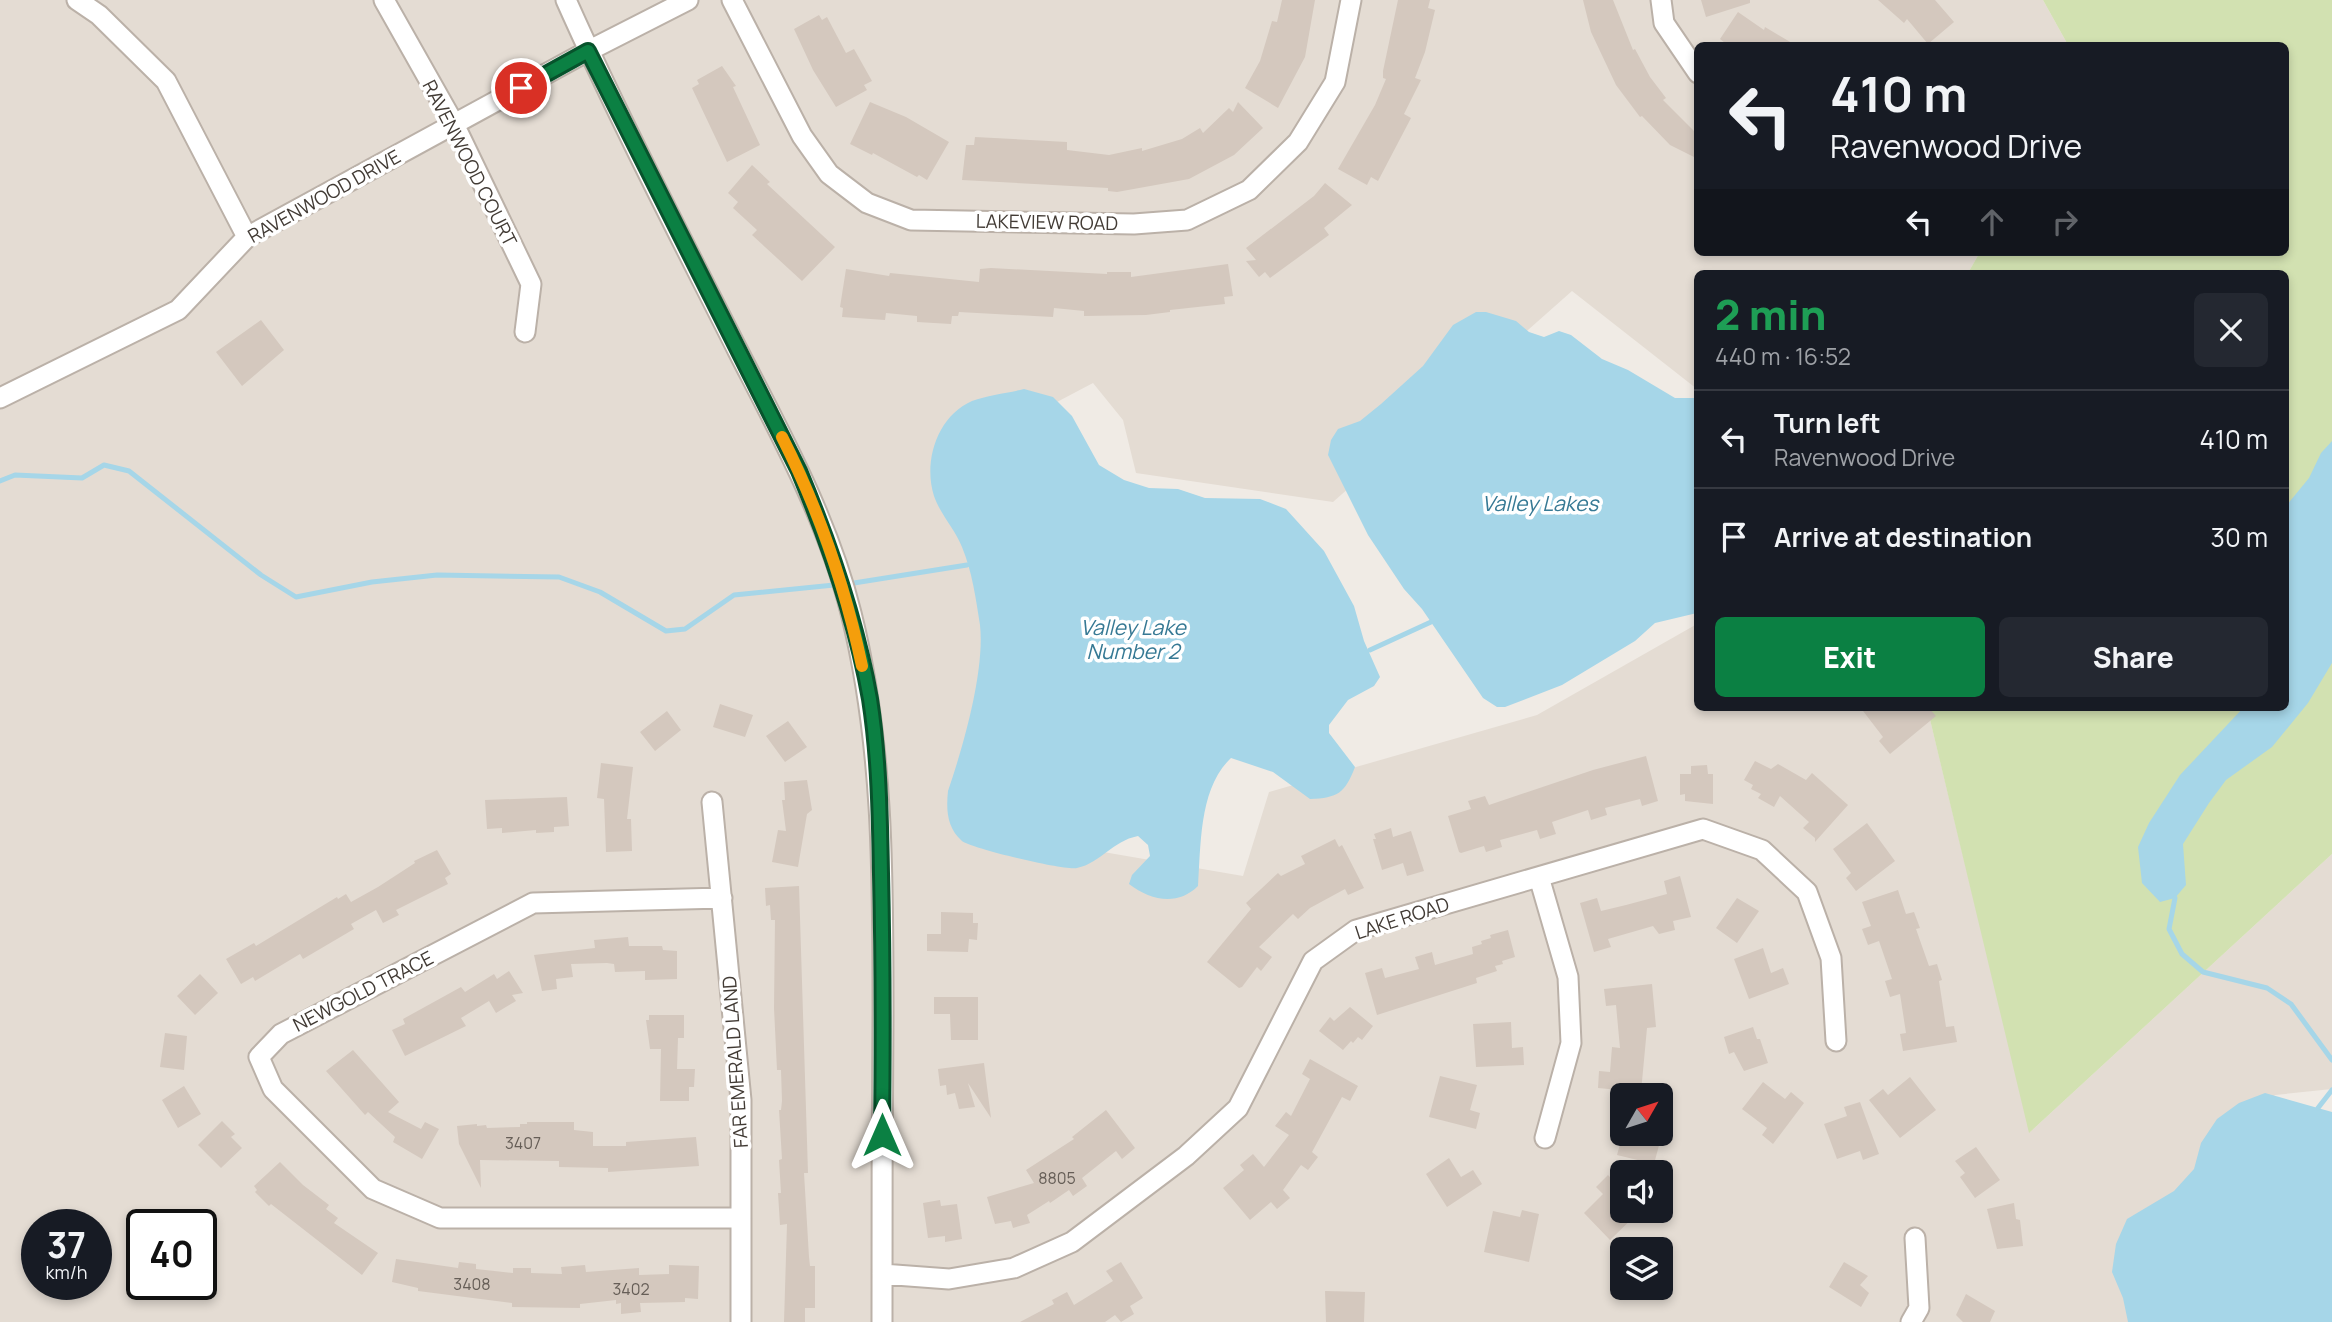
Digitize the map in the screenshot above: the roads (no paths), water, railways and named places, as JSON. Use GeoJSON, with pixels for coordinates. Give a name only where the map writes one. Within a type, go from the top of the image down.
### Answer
{"type":"FeatureCollection","features":[{"type":"Feature","properties":{"kind":"street"},"geometry":{"type":"LineString","coordinates":[[77,0],[99,15],[166,81],[247,237]]}},
{"type":"Feature","properties":{"kind":"street","name":"RAVENWOOD COURT"},"geometry":{"type":"LineString","coordinates":[[384,0],[454,124],[531,284],[525,332]]}},
{"type":"Feature","properties":{"kind":"street"},"geometry":{"type":"LineString","coordinates":[[566,0],[588,51],[799,471],[826,536],[850,611],[870,700],[879,790],[883,951],[882,1322]]}},
{"type":"Feature","properties":{"kind":"street","name":"RAVENWOOD DRIVE"},"geometry":{"type":"LineString","coordinates":[[0,398],[178,310],[247,237],[588,51],[688,0]]}},
{"type":"Feature","properties":{"kind":"street","name":"LAKEVIEW ROAD"},"geometry":{"type":"LineString","coordinates":[[732,0],[802,136],[829,174],[867,202],[911,220],[1134,224],[1187,220],[1249,190],[1298,142],[1335,82],[1351,0]]}},
{"type":"Feature","properties":{"kind":"street"},"geometry":{"type":"LineString","coordinates":[[1661,0],[1664,23],[1694,67]]}},
{"type":"Feature","properties":{"kind":"street","name":"FAR EMERALD LAND"},"geometry":{"type":"LineString","coordinates":[[712,802],[741,1100],[741,1322]]}},
{"type":"Feature","properties":{"kind":"street","name":"LAKE ROAD"},"geometry":{"type":"LineString","coordinates":[[882,1274],[949,1279],[1014,1268],[1072,1242],[1186,1156],[1238,1108],[1313,961],[1356,930],[1703,830],[1762,850],[1807,892],[1831,958],[1836,1041]]}},
{"type":"Feature","properties":{"kind":"street"},"geometry":{"type":"LineString","coordinates":[[1539,877],[1568,977],[1571,1043],[1545,1138]]}},
{"type":"Feature","properties":{"kind":"street","name":"NEWGOLD TRACE"},"geometry":{"type":"LineString","coordinates":[[722,898],[533,903],[281,1034],[259,1057],[273,1088],[373,1189],[440,1218],[741,1218]]}},
{"type":"Feature","properties":{"kind":"street"},"geometry":{"type":"LineString","coordinates":[[1911,1322],[1919,1308],[1915,1238]]}},
{"type":"Feature","properties":{"kind":"water","name":"Valley Lakes"},"geometry":{"type":"Polygon","coordinates":[[[1476,312],[1486,312],[1516,321],[1529,332],[1544,337],[1559,331],[1571,335],[1602,359],[1628,370],[1675,398],[1694,398],[1694,614],[1655,623],[1635,641],[1562,685],[1505,707],[1497,707],[1483,698],[1422,609],[1404,589],[1368,535],[1328,455],[1331,440],[1338,429],[1360,421],[1381,404],[1423,366],[1453,325],[1476,312]]]}},
{"type":"Feature","properties":{"kind":"water","name":"Valley Lake Number 2"},"geometry":{"type":"Polygon","coordinates":[[[1024,389],[1053,397],[1072,416],[1099,465],[1124,480],[1149,488],[1178,489],[1205,498],[1260,499],[1286,509],[1324,551],[1354,606],[1364,641],[1380,677],[1374,686],[1348,700],[1329,725],[1329,733],[1355,767],[1348,783],[1334,795],[1310,799],[1273,772],[1231,758],[1221,770],[1207,801],[1201,835],[1198,886],[1182,897],[1155,897],[1129,884],[1132,875],[1150,856],[1148,845],[1138,836],[1121,842],[1093,862],[1069,868],[982,849],[962,841],[950,824],[948,791],[966,731],[976,686],[981,644],[973,585],[965,556],[934,496],[930,469],[932,455],[942,429],[960,408],[978,399],[1024,389]]]}},
{"type":"Feature","properties":{"kind":"water"},"geometry":{"type":"Polygon","coordinates":[[[2332,441],[2332,663],[2308,703],[2272,747],[2226,780],[2209,803],[2183,844],[2186,885],[2175,898],[2160,902],[2142,883],[2138,847],[2149,823],[2180,775],[2240,711],[2289,711],[2289,502],[2309,478],[2321,453],[2332,441]]]}},
{"type":"Feature","properties":{"kind":"water"},"geometry":{"type":"Polygon","coordinates":[[[2265,1093],[2332,1112],[2332,1322],[2128,1322],[2123,1298],[2112,1272],[2116,1244],[2127,1219],[2174,1191],[2194,1169],[2201,1143],[2217,1119],[2239,1103],[2265,1093]]]}},
{"type":"Feature","properties":{"kind":"waterway"},"geometry":{"type":"LineString","coordinates":[[0,481],[15,475],[82,478],[104,465],[129,471],[261,575],[296,597],[372,582],[437,575],[559,577],[600,592],[666,631],[685,629],[734,595],[854,583],[967,565]]}},
{"type":"Feature","properties":{"kind":"waterway"},"geometry":{"type":"LineString","coordinates":[[1370,650],[1431,622]]}},
{"type":"Feature","properties":{"kind":"waterway"},"geometry":{"type":"LineString","coordinates":[[2175,898],[2169,929],[2182,954],[2203,972],[2267,988],[2291,1004],[2332,1060]]}},
{"type":"Feature","properties":{"kind":"waterway"},"geometry":{"type":"LineString","coordinates":[[2318,1108],[2332,1090]]}}]}
